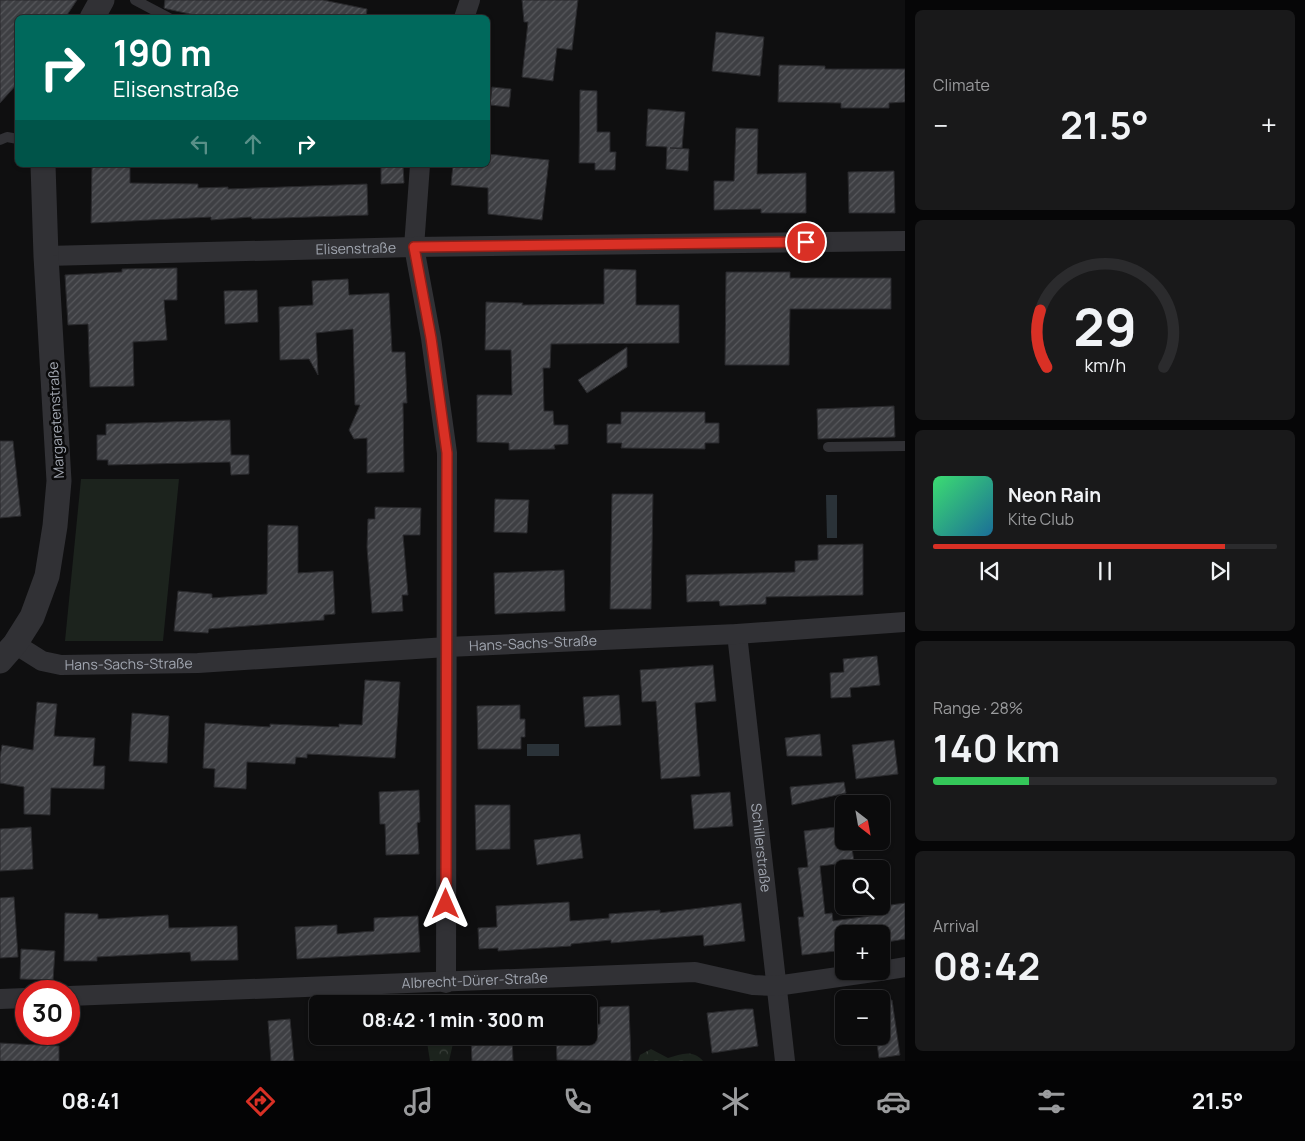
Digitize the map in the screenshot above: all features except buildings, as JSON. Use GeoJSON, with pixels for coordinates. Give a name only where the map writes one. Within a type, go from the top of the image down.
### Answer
{"type":"FeatureCollection","features":[{"type":"Feature","properties":{"kind":"street"},"geometry":{"type":"LineString","coordinates":[[94,15],[102,0]]}},
{"type":"Feature","properties":{"kind":"street"},"geometry":{"type":"LineString","coordinates":[[465,15],[470,0]]}},
{"type":"Feature","properties":{"kind":"street","name":"Margaretenstraße"},"geometry":{"type":"LineString","coordinates":[[7,652],[32,617],[46,576],[55,526],[60,481],[46,256],[43,167]]}},
{"type":"Feature","properties":{"kind":"street"},"geometry":{"type":"LineString","coordinates":[[420,167],[414,247],[431,338],[447,453],[446,983]]}},
{"type":"Feature","properties":{"kind":"street","name":"Elisenstraße"},"geometry":{"type":"LineString","coordinates":[[46,256],[414,247],[905,241]]}},
{"type":"Feature","properties":{"kind":"street","name":"Hans-Sachs-Straße"},"geometry":{"type":"LineString","coordinates":[[7,652],[61,665],[198,663],[447,647],[737,634],[905,622]]}},
{"type":"Feature","properties":{"kind":"street","name":"Schillerstraße"},"geometry":{"type":"LineString","coordinates":[[737,634],[785,1061]]}},
{"type":"Feature","properties":{"kind":"street","name":"Albrecht-Dürer-Straße"},"geometry":{"type":"LineString","coordinates":[[890,969],[905,967]]}},
{"type":"Feature","properties":{"kind":"street","name":"Albrecht-Dürer-Straße"},"geometry":{"type":"LineString","coordinates":[[80,996],[695,972],[753,985],[776,986],[835,977]]}},
{"type":"Feature","properties":{"kind":"street"},"geometry":{"type":"LineString","coordinates":[[0,999],[15,998]]}},
{"type":"Feature","properties":{"kind":"lane"},"geometry":{"type":"LineString","coordinates":[[135,0],[163,15]]}},
{"type":"Feature","properties":{"kind":"lane"},"geometry":{"type":"LineString","coordinates":[[0,140],[6,137],[15,138]]}},
{"type":"Feature","properties":{"kind":"lane"},"geometry":{"type":"LineString","coordinates":[[828,447],[905,446]]}},
{"type":"Feature","properties":{"kind":"green space"},"geometry":{"type":"Polygon","coordinates":[[[81,479],[179,479],[163,641],[65,641],[81,479]]]}},
{"type":"Feature","properties":{"kind":"green space"},"geometry":{"type":"Polygon","coordinates":[[[427,1045],[453,1045],[449,1061],[430,1061],[427,1045]]]}},
{"type":"Feature","properties":{"kind":"green space"},"geometry":{"type":"Polygon","coordinates":[[[651,1049],[668,1058],[682,1054],[691,1054],[703,1061],[638,1061],[640,1055],[651,1049]]]}},
{"type":"Feature","properties":{"kind":"shaded area"},"geometry":{"type":"Polygon","coordinates":[[[826,495],[837,495],[837,538],[827,538],[826,495]]]}},
{"type":"Feature","properties":{"kind":"shaded area"},"geometry":{"type":"Polygon","coordinates":[[[527,744],[559,744],[559,756],[527,756],[527,744]]]}},
{"type":"Feature","properties":{"kind":"route"},"geometry":{"type":"LineString","coordinates":[[446,904],[447,453],[431,338],[414,247],[806,242]]}}]}
